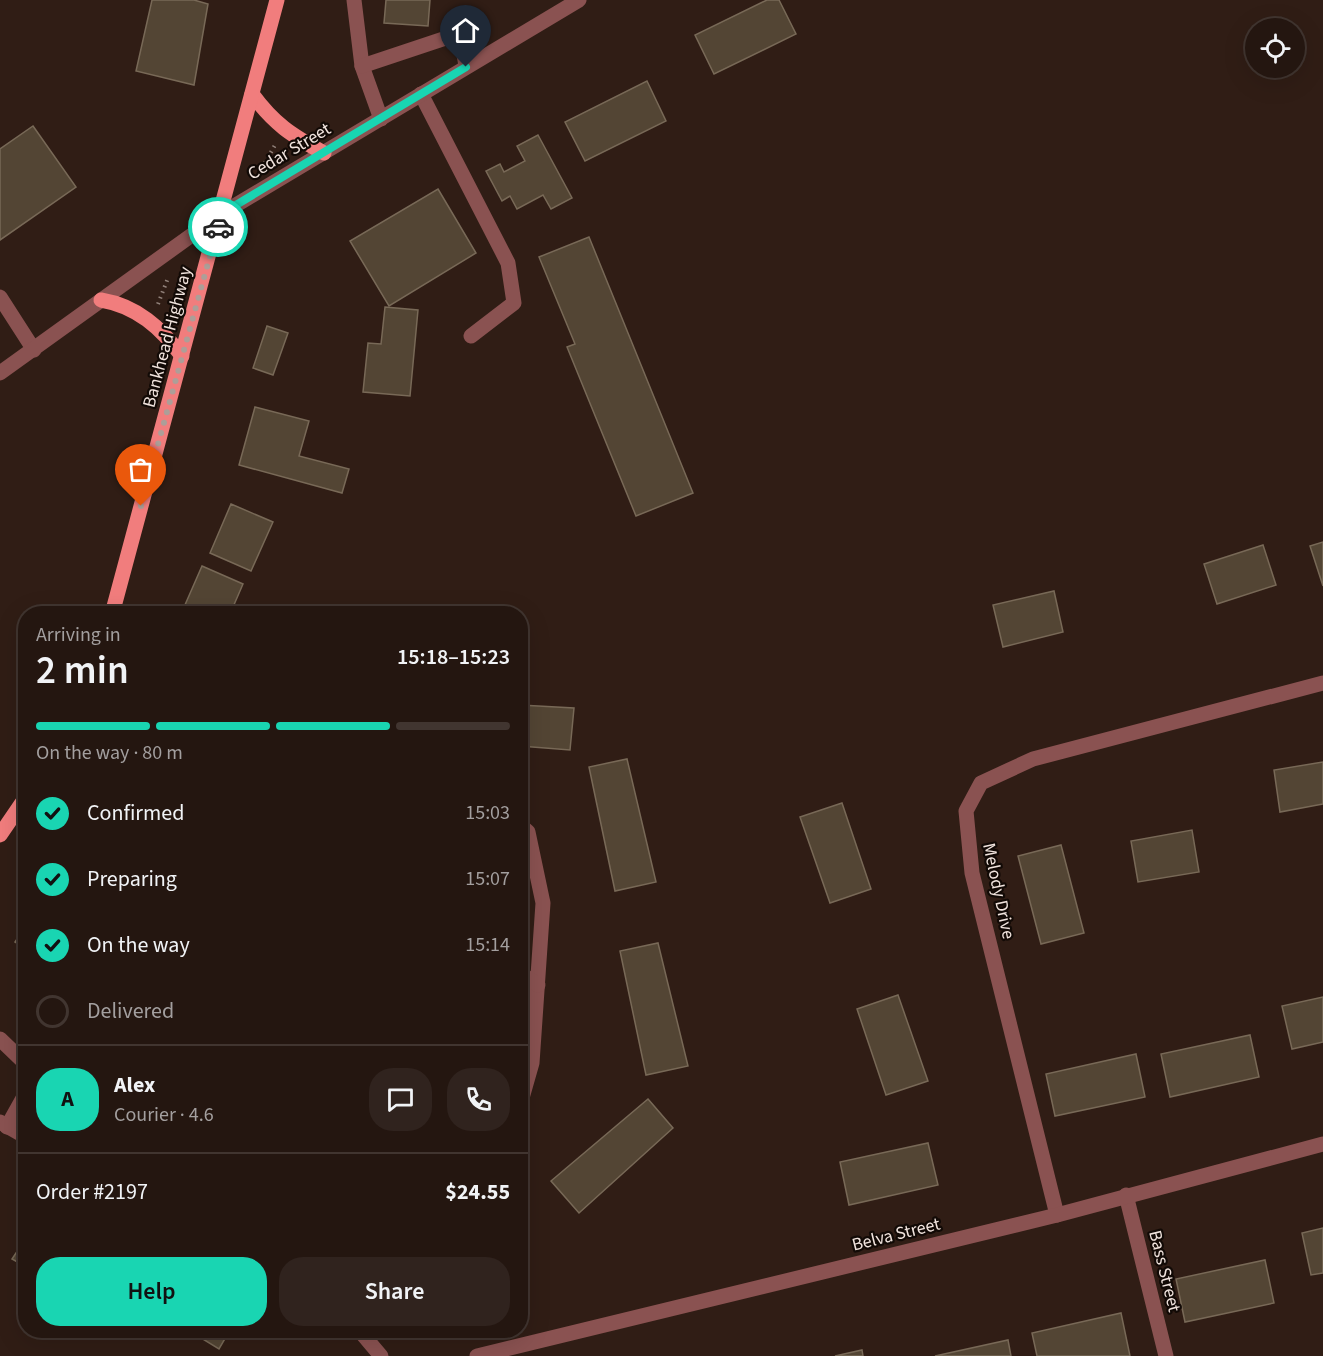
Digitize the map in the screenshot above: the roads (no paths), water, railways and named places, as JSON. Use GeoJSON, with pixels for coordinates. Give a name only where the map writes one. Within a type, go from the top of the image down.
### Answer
{"type":"FeatureCollection","features":[{"type":"Feature","properties":{"kind":"main road","name":"Bankhead Highway"},"geometry":{"type":"LineString","coordinates":[[114,606],[277,0]]}},
{"type":"Feature","properties":{"kind":"main road"},"geometry":{"type":"LineString","coordinates":[[252,94],[270,118],[297,138],[324,153]]}},
{"type":"Feature","properties":{"kind":"main road"},"geometry":{"type":"LineString","coordinates":[[101,300],[120,303],[134,310],[163,332],[182,356]]}},
{"type":"Feature","properties":{"kind":"main road"},"geometry":{"type":"LineString","coordinates":[[0,835],[18,809]]}},
{"type":"Feature","properties":{"kind":"street"},"geometry":{"type":"LineString","coordinates":[[354,0],[362,66],[381,119]]}},
{"type":"Feature","properties":{"kind":"street","name":"Cedar Street"},"geometry":{"type":"LineString","coordinates":[[0,373],[221,214],[579,0]]}},
{"type":"Feature","properties":{"kind":"street"},"geometry":{"type":"LineString","coordinates":[[362,66],[446,38],[457,40],[464,50],[466,67]]}},
{"type":"Feature","properties":{"kind":"street"},"geometry":{"type":"LineString","coordinates":[[421,94],[508,263],[514,303],[471,336]]}},
{"type":"Feature","properties":{"kind":"street"},"geometry":{"type":"LineString","coordinates":[[0,297],[34,350]]}},
{"type":"Feature","properties":{"kind":"street","name":"Melody Drive"},"geometry":{"type":"LineString","coordinates":[[1057,1215],[972,873],[966,811],[981,783],[1034,759],[1323,683]]}},
{"type":"Feature","properties":{"kind":"street"},"geometry":{"type":"LineString","coordinates":[[528,832],[543,903],[532,1063],[528,1077]]}},
{"type":"Feature","properties":{"kind":"street"},"geometry":{"type":"LineString","coordinates":[[528,978],[538,985]]}},
{"type":"Feature","properties":{"kind":"street"},"geometry":{"type":"LineString","coordinates":[[0,1039],[18,1056]]}},
{"type":"Feature","properties":{"kind":"street"},"geometry":{"type":"LineString","coordinates":[[18,1104],[4,1124],[18,1132]]}},
{"type":"Feature","properties":{"kind":"street","name":"Belva Street"},"geometry":{"type":"LineString","coordinates":[[477,1356],[1057,1215],[1323,1144]]}},
{"type":"Feature","properties":{"kind":"street","name":"Bass Street"},"geometry":{"type":"LineString","coordinates":[[1126,1195],[1166,1356]]}},
{"type":"Feature","properties":{"kind":"street"},"geometry":{"type":"LineString","coordinates":[[366,1338],[381,1356]]}}]}
